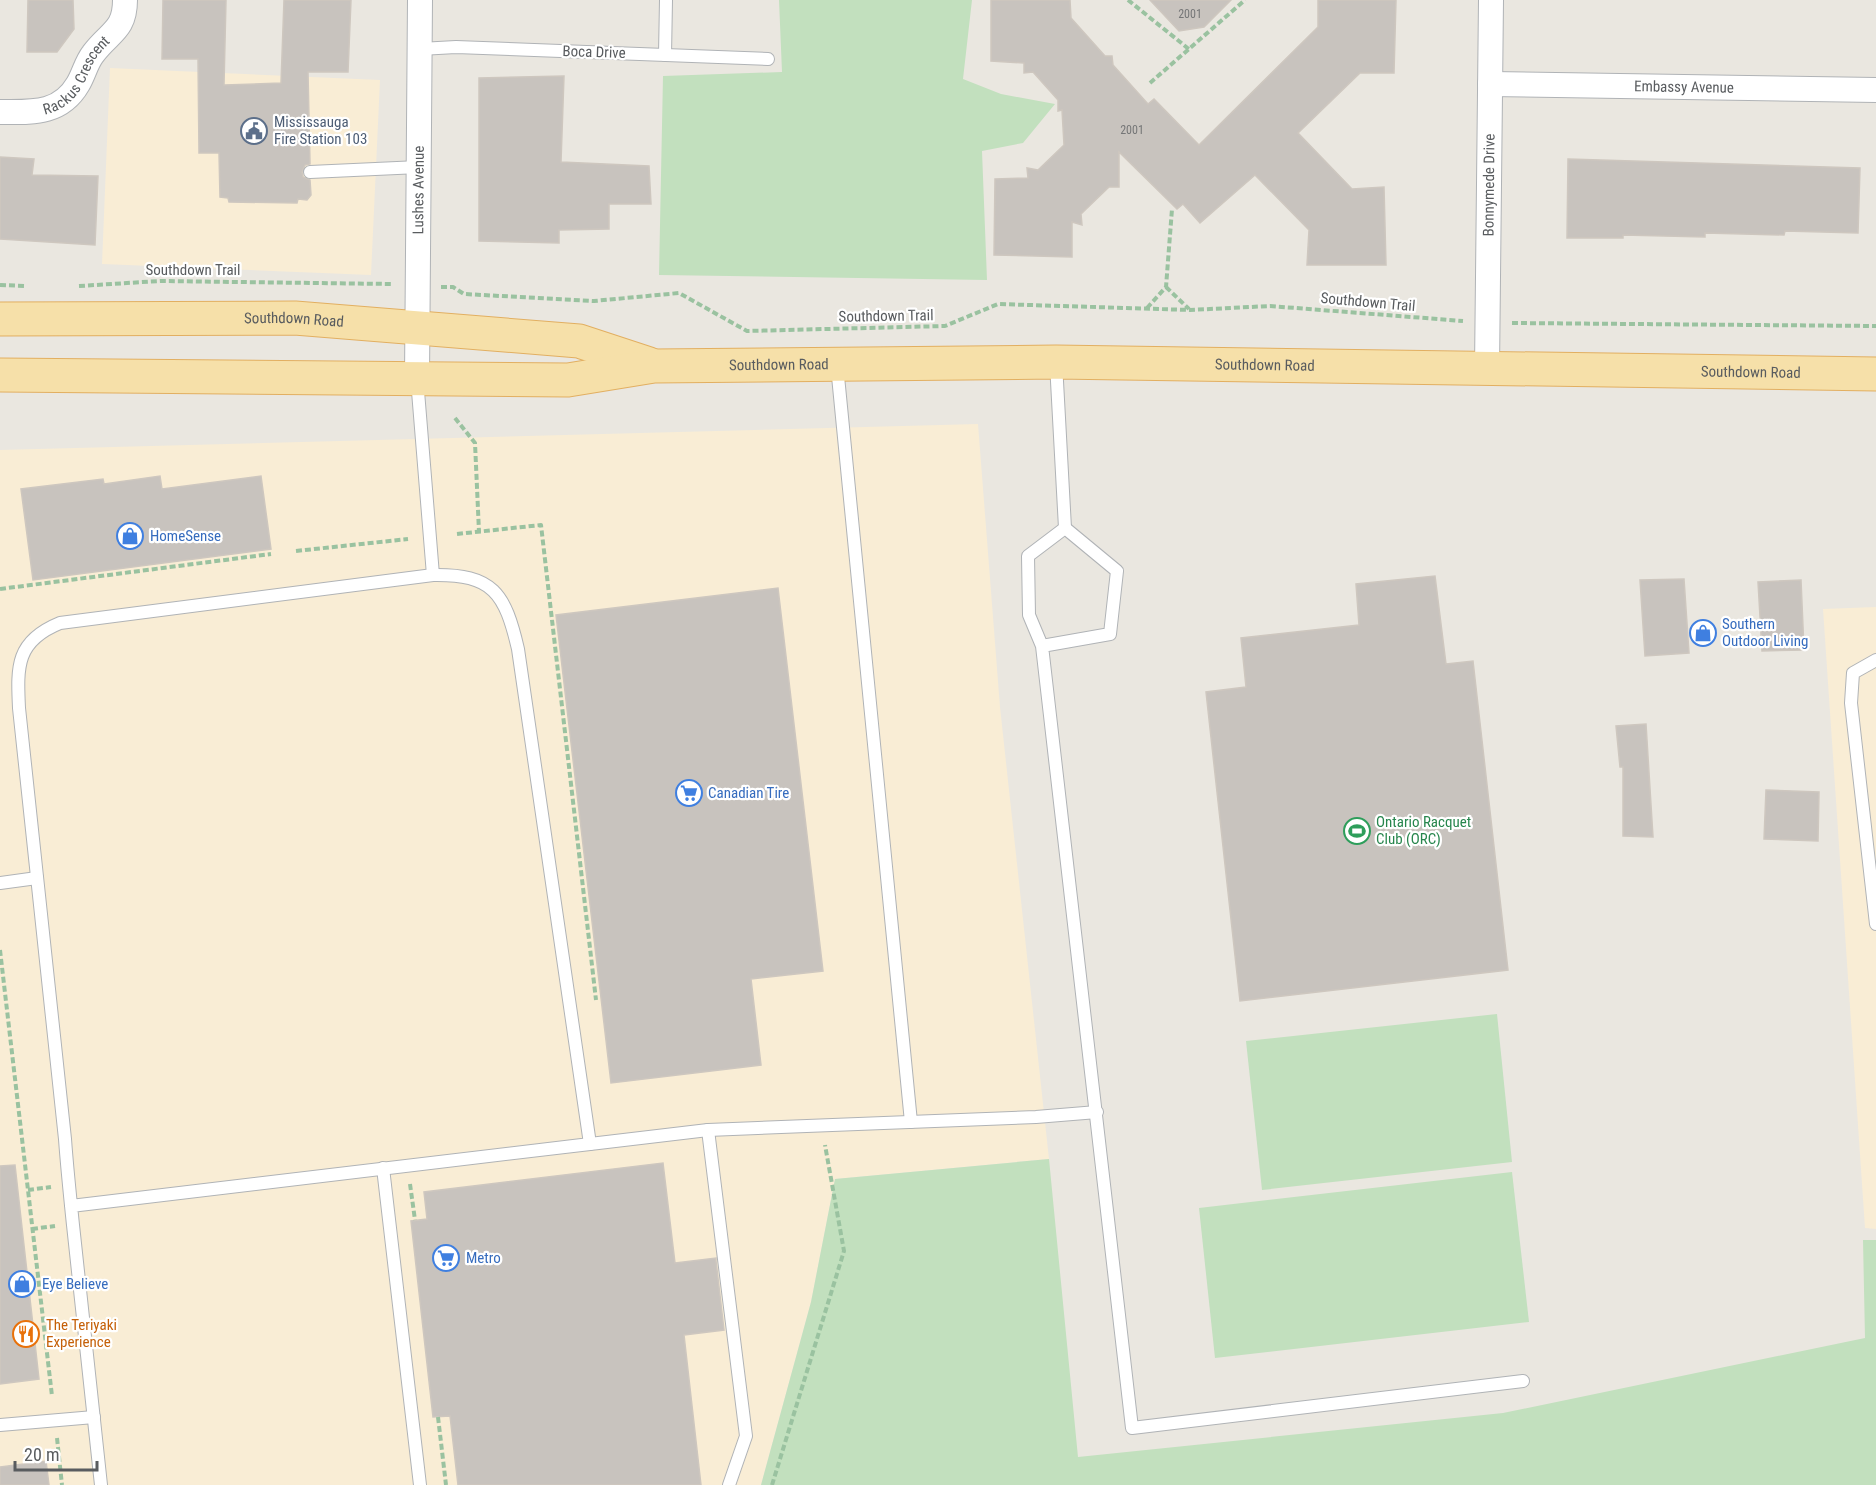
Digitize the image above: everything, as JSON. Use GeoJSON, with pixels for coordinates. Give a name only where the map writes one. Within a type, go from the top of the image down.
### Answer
{"type":"FeatureCollection","features":[{"type":"Feature","properties":{"kind":"main road","name":"Southdown Road"},"geometry":{"type":"LineString","coordinates":[[0,319],[295,318],[579,341],[654,366]]}},
{"type":"Feature","properties":{"kind":"main road","name":"Southdown Road"},"geometry":{"type":"LineString","coordinates":[[0,375],[568,380],[654,366],[837,366],[1056,362],[1876,374]]}},
{"type":"Feature","properties":{"kind":"street","name":"Rackus Crescent"},"geometry":{"type":"LineString","coordinates":[[0,112],[39,113],[50,110],[67,98],[79,83],[93,55],[119,28],[125,11],[125,0]]}},
{"type":"Feature","properties":{"kind":"street","name":"Lushes Avenue"},"geometry":{"type":"LineString","coordinates":[[417,379],[420,0]]}},
{"type":"Feature","properties":{"kind":"street","name":"Bonnymede Drive"},"geometry":{"type":"LineString","coordinates":[[1487,369],[1491,0]]}},
{"type":"Feature","properties":{"kind":"street","name":"Embassy Avenue"},"geometry":{"type":"LineString","coordinates":[[1490,84],[1876,90]]}},
{"type":"Feature","properties":{"kind":"lane"},"geometry":{"type":"LineString","coordinates":[[665,55],[666,0]]}},
{"type":"Feature","properties":{"kind":"lane","name":"Boca Drive"},"geometry":{"type":"LineString","coordinates":[[420,49],[456,47],[768,59]]}},
{"type":"Feature","properties":{"kind":"lane"},"geometry":{"type":"LineString","coordinates":[[310,172],[419,167]]}},
{"type":"Feature","properties":{"kind":"lane"},"geometry":{"type":"LineString","coordinates":[[1042,646],[1110,634],[1117,571],[1065,528],[1056,362]]}},
{"type":"Feature","properties":{"kind":"lane"},"geometry":{"type":"LineString","coordinates":[[837,366],[911,1122]]}},
{"type":"Feature","properties":{"kind":"lane"},"geometry":{"type":"LineString","coordinates":[[417,379],[432,575]]}},
{"type":"Feature","properties":{"kind":"lane"},"geometry":{"type":"LineString","coordinates":[[1065,528],[1028,556],[1029,615],[1042,646],[1132,1428],[1523,1381]]}},
{"type":"Feature","properties":{"kind":"lane"},"geometry":{"type":"LineString","coordinates":[[101,1485],[37,878],[18,674],[23,650],[40,631],[60,623],[432,575],[459,574],[480,581],[497,593],[510,614],[520,668],[590,1144]]}},
{"type":"Feature","properties":{"kind":"lane"},"geometry":{"type":"LineString","coordinates":[[1876,660],[1853,673],[1851,703],[1876,924]]}},
{"type":"Feature","properties":{"kind":"lane"},"geometry":{"type":"LineString","coordinates":[[0,883],[37,878]]}},
{"type":"Feature","properties":{"kind":"lane"},"geometry":{"type":"LineString","coordinates":[[71,1206],[708,1130],[1036,1117],[1097,1112]]}},
{"type":"Feature","properties":{"kind":"lane"},"geometry":{"type":"LineString","coordinates":[[708,1130],[746,1436],[729,1485]]}},
{"type":"Feature","properties":{"kind":"lane"},"geometry":{"type":"LineString","coordinates":[[383,1168],[420,1485]]}},
{"type":"Feature","properties":{"kind":"lane"},"geometry":{"type":"LineString","coordinates":[[0,1425],[94,1416]]}},
{"type":"Feature","properties":{"kind":"path"},"geometry":{"type":"LineString","coordinates":[[1128,0],[1190,50]]}},
{"type":"Feature","properties":{"kind":"path"},"geometry":{"type":"LineString","coordinates":[[1149,82],[1190,50],[1245,0]]}},
{"type":"Feature","properties":{"kind":"path"},"geometry":{"type":"LineString","coordinates":[[1146,309],[1166,287],[1172,208]]}},
{"type":"Feature","properties":{"kind":"path","name":"Southdown Trail"},"geometry":{"type":"LineString","coordinates":[[69,286],[160,281],[387,284]]}},
{"type":"Feature","properties":{"kind":"path"},"geometry":{"type":"LineString","coordinates":[[0,285],[34,286]]}},
{"type":"Feature","properties":{"kind":"path","name":"Southdown Trail"},"geometry":{"type":"LineString","coordinates":[[435,286],[453,287],[464,294],[594,301],[679,293],[747,331],[945,326],[998,303],[1190,310],[1270,306],[1452,320]]}},
{"type":"Feature","properties":{"kind":"path"},"geometry":{"type":"LineString","coordinates":[[1166,287],[1190,310]]}},
{"type":"Feature","properties":{"kind":"path"},"geometry":{"type":"LineString","coordinates":[[1532,324],[1876,326]]}},
{"type":"Feature","properties":{"kind":"path"},"geometry":{"type":"LineString","coordinates":[[455,418],[475,443],[479,532]]}},
{"type":"Feature","properties":{"kind":"path"},"geometry":{"type":"LineString","coordinates":[[458,534],[541,525],[596,1000]]}},
{"type":"Feature","properties":{"kind":"path"},"geometry":{"type":"LineString","coordinates":[[296,551],[408,539]]}},
{"type":"Feature","properties":{"kind":"path"},"geometry":{"type":"LineString","coordinates":[[0,589],[271,554]]}},
{"type":"Feature","properties":{"kind":"path"},"geometry":{"type":"LineString","coordinates":[[0,950],[52,1396]]}},
{"type":"Feature","properties":{"kind":"path"},"geometry":{"type":"LineString","coordinates":[[772,1485],[844,1251],[821,1126]]}},
{"type":"Feature","properties":{"kind":"path"},"geometry":{"type":"LineString","coordinates":[[407,1185],[411,1184],[415,1220]]}},
{"type":"Feature","properties":{"kind":"path"},"geometry":{"type":"LineString","coordinates":[[28,1190],[55,1187]]}},
{"type":"Feature","properties":{"kind":"path"},"geometry":{"type":"LineString","coordinates":[[32,1229],[60,1226]]}},
{"type":"Feature","properties":{"kind":"path"},"geometry":{"type":"LineString","coordinates":[[438,1417],[446,1485]]}},
{"type":"Feature","properties":{"kind":"path"},"geometry":{"type":"LineString","coordinates":[[56,1434],[62,1485]]}},
{"type":"Feature","properties":{"kind":"shaded area"},"geometry":{"type":"Polygon","coordinates":[[[110,68],[380,80],[371,275],[102,264],[110,68]]]}},
{"type":"Feature","properties":{"kind":"shaded area"},"geometry":{"type":"Polygon","coordinates":[[[978,424],[1000,707],[1049,1159],[835,1179],[811,1302],[761,1485],[0,1485],[0,450],[978,424]]]}},
{"type":"Feature","properties":{"kind":"shaded area"},"geometry":{"type":"Polygon","coordinates":[[[1876,607],[1876,1229],[1865,1228],[1823,609],[1876,607]]]}},
{"type":"Feature","properties":{"kind":"green space"},"geometry":{"type":"Polygon","coordinates":[[[779,0],[972,0],[963,79],[1001,94],[1055,104],[1023,143],[982,151],[987,280],[659,275],[663,76],[782,72],[779,0]]]}},
{"type":"Feature","properties":{"kind":"green space"},"geometry":{"type":"Polygon","coordinates":[[[1497,1014],[1512,1162],[1262,1190],[1246,1041],[1497,1014]]]}},
{"type":"Feature","properties":{"kind":"green space"},"geometry":{"type":"Polygon","coordinates":[[[1049,1159],[1078,1457],[1503,1413],[1865,1338],[1863,1240],[1876,1240],[1876,1485],[761,1485],[811,1302],[835,1179],[1049,1159]]]}},
{"type":"Feature","properties":{"kind":"green space"},"geometry":{"type":"Polygon","coordinates":[[[1512,1172],[1529,1322],[1215,1358],[1199,1208],[1512,1172]]]}},
{"type":"Feature","properties":{"kind":"building"},"geometry":{"type":"Polygon","coordinates":[[[28,0],[73,0],[74,29],[57,52],[27,52],[28,0]]]}},
{"type":"Feature","properties":{"kind":"building"},"geometry":{"type":"Polygon","coordinates":[[[163,0],[226,0],[224,85],[281,83],[284,0],[351,0],[348,72],[308,72],[310,164],[305,165],[302,172],[303,177],[310,180],[311,195],[307,200],[298,199],[297,203],[229,202],[228,198],[220,197],[219,153],[199,153],[198,59],[162,59],[163,0]]]}},
{"type":"Feature","properties":{"kind":"building"},"geometry":{"type":"Polygon","coordinates":[[[991,0],[1070,0],[1071,18],[1105,56],[1112,56],[1113,65],[1148,104],[1154,99],[1199,145],[1318,27],[1318,0],[1396,0],[1394,73],[1360,73],[1298,133],[1352,189],[1384,187],[1386,265],[1307,265],[1309,230],[1255,175],[1200,223],[1183,204],[1177,209],[1119,152],[1119,187],[1109,187],[1081,214],[1082,225],[1072,222],[1072,257],[994,255],[995,179],[1028,178],[1027,168],[1038,170],[1064,145],[1062,110],[1058,111],[1058,100],[1033,72],[1024,73],[1024,63],[991,61],[991,0]]]}},
{"type":"Feature","properties":{"kind":"building"},"geometry":{"type":"Polygon","coordinates":[[[1150,0],[1231,0],[1204,27],[1179,31],[1150,0]]]}},
{"type":"Feature","properties":{"kind":"building"},"geometry":{"type":"Polygon","coordinates":[[[564,76],[561,162],[649,166],[651,204],[609,204],[609,229],[559,230],[559,243],[479,241],[479,78],[564,76]]]}},
{"type":"Feature","properties":{"kind":"building"},"geometry":{"type":"Polygon","coordinates":[[[0,157],[34,159],[32,175],[98,176],[95,245],[0,239],[0,157]]]}},
{"type":"Feature","properties":{"kind":"building"},"geometry":{"type":"Polygon","coordinates":[[[1568,159],[1860,168],[1858,233],[1785,231],[1784,235],[1705,233],[1705,237],[1623,235],[1623,238],[1567,238],[1568,159]]]}},
{"type":"Feature","properties":{"kind":"building"},"geometry":{"type":"Polygon","coordinates":[[[160,476],[162,489],[261,476],[271,549],[33,580],[21,489],[103,479],[104,484],[160,476]]]}},
{"type":"Feature","properties":{"kind":"building","name":"Ontario Racquet Club (ORC)"},"geometry":{"type":"Polygon","coordinates":[[[1435,576],[1446,664],[1473,661],[1508,970],[1240,1001],[1206,692],[1246,687],[1241,638],[1359,625],[1356,584],[1435,576]]]}},
{"type":"Feature","properties":{"kind":"building"},"geometry":{"type":"Polygon","coordinates":[[[1684,579],[1689,653],[1645,656],[1640,580],[1684,579]]]}},
{"type":"Feature","properties":{"kind":"building"},"geometry":{"type":"Polygon","coordinates":[[[1801,580],[1804,650],[1762,651],[1758,582],[1801,580]]]}},
{"type":"Feature","properties":{"kind":"building","name":"Canadian Tire"},"geometry":{"type":"Polygon","coordinates":[[[778,588],[823,971],[751,979],[761,1065],[611,1083],[556,615],[778,588]]]}},
{"type":"Feature","properties":{"kind":"building"},"geometry":{"type":"Polygon","coordinates":[[[1646,724],[1653,837],[1623,836],[1623,767],[1620,767],[1616,726],[1646,724]]]}},
{"type":"Feature","properties":{"kind":"building"},"geometry":{"type":"Polygon","coordinates":[[[1766,790],[1819,792],[1818,841],[1764,839],[1766,790]]]}},
{"type":"Feature","properties":{"kind":"building"},"geometry":{"type":"Polygon","coordinates":[[[663,1163],[675,1263],[716,1258],[724,1330],[684,1335],[701,1485],[458,1485],[450,1416],[433,1417],[411,1221],[427,1219],[424,1192],[663,1163]]]}},
{"type":"Feature","properties":{"kind":"building"},"geometry":{"type":"Polygon","coordinates":[[[15,1165],[39,1379],[0,1384],[0,1166],[15,1165]]]}},
{"type":"Feature","properties":{"kind":"building"},"geometry":{"type":"Polygon","coordinates":[[[46,1461],[49,1485],[0,1485],[0,1467],[46,1461]]]}},
{"type":"Feature","properties":{"kind":"place","name":"Mississauga Fire Station 103"},"geometry":{"type":"Point","coordinates":[254,131]}},
{"type":"Feature","properties":{"kind":"place","name":"HomeSense"},"geometry":{"type":"Point","coordinates":[130,536]}},
{"type":"Feature","properties":{"kind":"place","name":"Southern Outdoor Living"},"geometry":{"type":"Point","coordinates":[1703,633]}},
{"type":"Feature","properties":{"kind":"place","name":"Canadian Tire"},"geometry":{"type":"Point","coordinates":[689,793]}},
{"type":"Feature","properties":{"kind":"place","name":"Ontario Racquet Club (ORC)"},"geometry":{"type":"Point","coordinates":[1357,831]}},
{"type":"Feature","properties":{"kind":"place","name":"Metro"},"geometry":{"type":"Point","coordinates":[446,1258]}},
{"type":"Feature","properties":{"kind":"place","name":"Eye Believe"},"geometry":{"type":"Point","coordinates":[22,1284]}},
{"type":"Feature","properties":{"kind":"place","name":"The Teriyaki Experience"},"geometry":{"type":"Point","coordinates":[26,1334]}}]}
